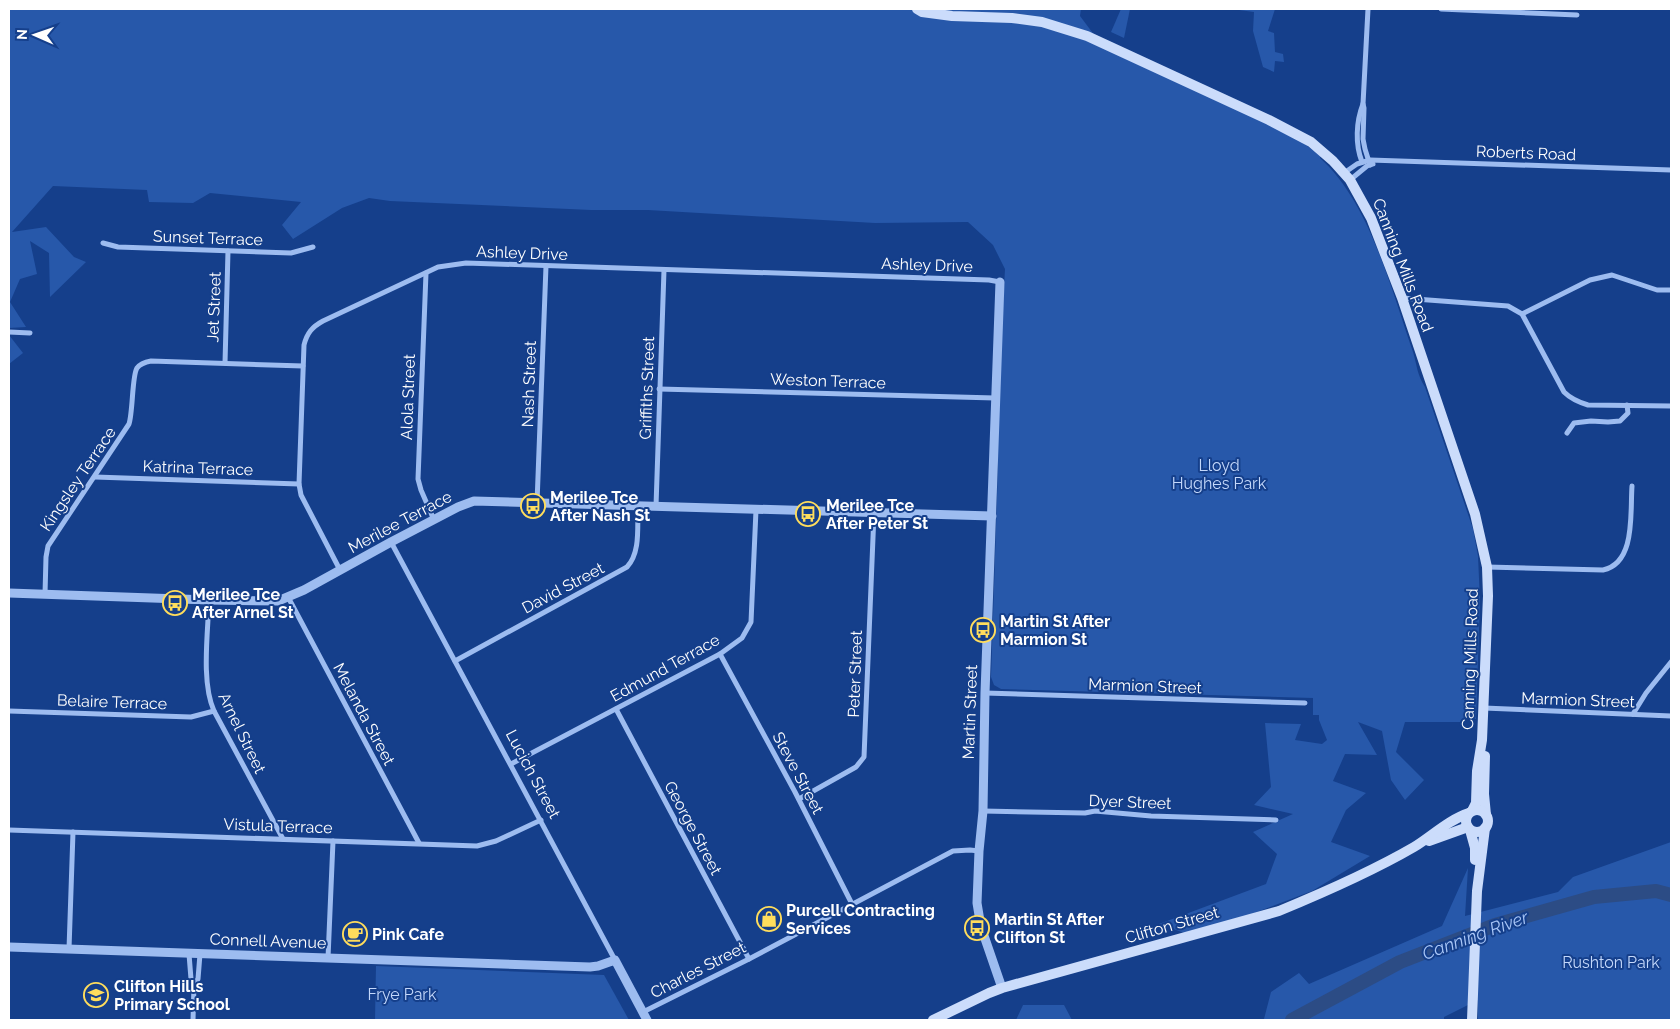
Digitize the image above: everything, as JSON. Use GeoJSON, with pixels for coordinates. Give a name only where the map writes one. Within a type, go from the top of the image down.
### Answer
{"type":"FeatureCollection","features":[{"type":"Feature","properties":{"kind":"main road","name":"Canning Mills Road"},"geometry":{"type":"LineString","coordinates":[[916,9],[922,12],[952,16],[1012,14],[1066,28],[1108,45],[1269,120],[1310,142],[1333,161],[1347,177],[1371,218],[1402,298],[1475,514],[1487,568],[1488,596],[1482,740],[1477,771],[1476,804],[1471,812]]}},
{"type":"Feature","properties":{"kind":"main road","name":"Canning Mills Road"},"geometry":{"type":"LineString","coordinates":[[1482,740],[1485,754],[1484,794],[1486,815]]}},
{"type":"Feature","properties":{"kind":"main road"},"geometry":{"type":"LineString","coordinates":[[1472,1020],[1477,896],[1476,848],[1466,820],[1471,812],[1480,811],[1486,815],[1488,823],[1485,828],[1477,896]]}},
{"type":"Feature","properties":{"kind":"main road","name":"Clifton Street"},"geometry":{"type":"LineString","coordinates":[[933,1020],[1002,988],[1279,911],[1330,890],[1414,846],[1451,822],[1471,812]]}},
{"type":"Feature","properties":{"kind":"main road"},"geometry":{"type":"LineString","coordinates":[[1469,828],[1477,832],[1485,828]]}},
{"type":"Feature","properties":{"kind":"main road","name":"Clifton Street"},"geometry":{"type":"LineString","coordinates":[[1414,846],[1469,828]]}},
{"type":"Feature","properties":{"kind":"street"},"geometry":{"type":"LineString","coordinates":[[1368,9],[1363,104],[1365,149],[1370,162]]}},
{"type":"Feature","properties":{"kind":"street"},"geometry":{"type":"LineString","coordinates":[[1441,9],[1577,15]]}},
{"type":"Feature","properties":{"kind":"street"},"geometry":{"type":"LineString","coordinates":[[1362,162],[1357,140],[1363,104]]}},
{"type":"Feature","properties":{"kind":"street","name":"Roberts Road"},"geometry":{"type":"LineString","coordinates":[[1347,177],[1362,162],[1671,170]]}},
{"type":"Feature","properties":{"kind":"street","name":"Roberts Road"},"geometry":{"type":"LineString","coordinates":[[1347,177],[1370,162]]}},
{"type":"Feature","properties":{"kind":"street","name":"Sunset Terrace"},"geometry":{"type":"LineString","coordinates":[[103,243],[118,247],[292,253],[312,247]]}},
{"type":"Feature","properties":{"kind":"street","name":"Jet Street"},"geometry":{"type":"LineString","coordinates":[[224,364],[228,251]]}},
{"type":"Feature","properties":{"kind":"street","name":"Ashley Drive"},"geometry":{"type":"LineString","coordinates":[[340,570],[301,495],[299,484],[303,366],[306,336],[312,328],[323,321],[438,266],[466,263],[979,279],[1000,282]]}},
{"type":"Feature","properties":{"kind":"street","name":"Nash Street"},"geometry":{"type":"LineString","coordinates":[[537,503],[546,266]]}},
{"type":"Feature","properties":{"kind":"street","name":"Griffiths Street"},"geometry":{"type":"LineString","coordinates":[[656,507],[664,270]]}},
{"type":"Feature","properties":{"kind":"street","name":"Alola Street"},"geometry":{"type":"LineString","coordinates":[[426,273],[418,478],[434,520]]}},
{"type":"Feature","properties":{"kind":"street"},"geometry":{"type":"LineString","coordinates":[[1522,314],[1590,280],[1612,275],[1658,290],[1671,290]]}},
{"type":"Feature","properties":{"kind":"street","name":"Martin Street"},"geometry":{"type":"LineString","coordinates":[[1000,282],[985,693],[983,811],[977,903],[981,927],[1002,988]]}},
{"type":"Feature","properties":{"kind":"street"},"geometry":{"type":"LineString","coordinates":[[1402,298],[1508,306],[1522,314],[1564,392],[1579,403],[1588,405],[1671,406]]}},
{"type":"Feature","properties":{"kind":"street"},"geometry":{"type":"LineString","coordinates":[[9,332],[30,333]]}},
{"type":"Feature","properties":{"kind":"street","name":"Kingsley Terrace"},"geometry":{"type":"LineString","coordinates":[[44,594],[48,546],[130,424],[134,374],[137,368],[145,362],[151,361],[303,366]]}},
{"type":"Feature","properties":{"kind":"street","name":"Weston Terrace"},"geometry":{"type":"LineString","coordinates":[[659,389],[995,398]]}},
{"type":"Feature","properties":{"kind":"street"},"geometry":{"type":"LineString","coordinates":[[1567,433],[1574,424],[1591,421],[1620,421],[1628,413],[1627,405]]}},
{"type":"Feature","properties":{"kind":"street","name":"Katrina Terrace"},"geometry":{"type":"LineString","coordinates":[[95,477],[299,484]]}},
{"type":"Feature","properties":{"kind":"street"},"geometry":{"type":"LineString","coordinates":[[1487,568],[1610,569],[1621,560],[1628,546],[1632,486]]}},
{"type":"Feature","properties":{"kind":"street","name":"Merilee Terrace"},"geometry":{"type":"LineString","coordinates":[[9,593],[274,601],[288,597],[391,542],[474,501],[992,516]]}},
{"type":"Feature","properties":{"kind":"street","name":"David Street"},"geometry":{"type":"LineString","coordinates":[[455,660],[627,567],[633,559],[636,548],[638,506]]}},
{"type":"Feature","properties":{"kind":"street","name":"Edmund Terrace"},"geometry":{"type":"LineString","coordinates":[[511,764],[720,654],[742,638],[751,622],[756,510]]}},
{"type":"Feature","properties":{"kind":"street","name":"Peter Street"},"geometry":{"type":"LineString","coordinates":[[798,799],[856,767],[864,758],[874,513]]}},
{"type":"Feature","properties":{"kind":"street","name":"Lucich Street"},"geometry":{"type":"LineString","coordinates":[[391,542],[645,1016]]}},
{"type":"Feature","properties":{"kind":"street","name":"Melanda Street"},"geometry":{"type":"LineString","coordinates":[[288,597],[419,843]]}},
{"type":"Feature","properties":{"kind":"street","name":"Arnel Street"},"geometry":{"type":"LineString","coordinates":[[209,600],[206,680],[208,696],[214,711],[283,839]]}},
{"type":"Feature","properties":{"kind":"street","name":"Steve Street"},"geometry":{"type":"LineString","coordinates":[[720,654],[852,904]]}},
{"type":"Feature","properties":{"kind":"street"},"geometry":{"type":"LineString","coordinates":[[1633,714],[1646,693],[1671,662]]}},
{"type":"Feature","properties":{"kind":"street","name":"Marmion Street"},"geometry":{"type":"LineString","coordinates":[[985,693],[1304,703]]}},
{"type":"Feature","properties":{"kind":"street","name":"Marmion Street"},"geometry":{"type":"LineString","coordinates":[[1484,708],[1671,716]]}},
{"type":"Feature","properties":{"kind":"street","name":"George Street"},"geometry":{"type":"LineString","coordinates":[[616,709],[749,959]]}},
{"type":"Feature","properties":{"kind":"street","name":"Belaire Terrace"},"geometry":{"type":"LineString","coordinates":[[9,711],[191,717],[214,711]]}},
{"type":"Feature","properties":{"kind":"street","name":"Dyer Street"},"geometry":{"type":"LineString","coordinates":[[983,811],[1085,813],[1095,811],[1151,816],[1276,820]]}},
{"type":"Feature","properties":{"kind":"street","name":"Vistula Terrace"},"geometry":{"type":"LineString","coordinates":[[9,830],[477,846],[496,842],[541,820]]}},
{"type":"Feature","properties":{"kind":"street"},"geometry":{"type":"LineString","coordinates":[[69,949],[73,832]]}},
{"type":"Feature","properties":{"kind":"street"},"geometry":{"type":"LineString","coordinates":[[328,958],[333,841]]}},
{"type":"Feature","properties":{"kind":"street","name":"Charles Street"},"geometry":{"type":"LineString","coordinates":[[645,1016],[953,851],[979,851]]}},
{"type":"Feature","properties":{"kind":"street","name":"Connell Avenue"},"geometry":{"type":"LineString","coordinates":[[9,947],[590,967],[615,960]]}},
{"type":"Feature","properties":{"kind":"street"},"geometry":{"type":"LineString","coordinates":[[189,954],[191,979],[194,986],[193,1020]]}},
{"type":"Feature","properties":{"kind":"street"},"geometry":{"type":"LineString","coordinates":[[194,986],[198,979],[200,954]]}},
{"type":"Feature","properties":{"kind":"green space","name":"Lloyd Hughes Park"},"geometry":{"type":"Polygon","coordinates":[[[9,9],[1081,9],[1080,16],[1104,48],[1273,126],[1302,142],[1321,156],[1320,158],[1353,198],[1366,223],[1387,275],[1473,529],[1478,556],[1480,601],[1476,719],[1463,719],[1462,722],[1405,722],[1396,752],[1424,780],[1405,800],[1391,780],[1382,731],[1358,722],[1377,755],[1345,754],[1333,781],[1366,793],[1346,810],[1331,842],[1370,856],[1312,891],[1193,936],[1159,924],[1266,884],[1277,854],[1253,832],[1293,814],[1254,805],[1271,787],[1265,723],[1301,724],[1295,740],[1322,744],[1327,740],[1319,720],[1319,715],[1313,715],[1313,698],[1001,689],[994,685],[991,677],[998,466],[996,431],[1005,269],[993,245],[968,222],[875,223],[648,210],[591,210],[390,201],[369,198],[342,208],[293,239],[282,225],[301,202],[210,193],[193,203],[149,202],[147,190],[53,186],[12,232],[46,227],[74,257],[86,262],[50,297],[49,253],[30,241],[37,274],[20,279],[10,302],[26,327],[9,328],[9,9]]]}},
{"type":"Feature","properties":{"kind":"green space"},"geometry":{"type":"Polygon","coordinates":[[[1121,9],[1130,9],[1124,38],[1111,32],[1121,9]]]}},
{"type":"Feature","properties":{"kind":"green space"},"geometry":{"type":"Polygon","coordinates":[[[1239,9],[1275,9],[1268,31],[1274,33],[1275,52],[1283,54],[1284,62],[1275,61],[1274,72],[1263,67],[1253,31],[1254,12],[1239,9]]]}},
{"type":"Feature","properties":{"kind":"green space"},"geometry":{"type":"Polygon","coordinates":[[[9,335],[23,353],[9,364],[9,335]]]}},
{"type":"Feature","properties":{"kind":"green space","name":"Rushton Park"},"geometry":{"type":"Polygon","coordinates":[[[1671,842],[1671,1020],[1478,1020],[1478,1000],[1444,1017],[1444,1020],[1261,1020],[1264,1019],[1271,992],[1299,973],[1309,984],[1442,926],[1468,868],[1465,916],[1558,892],[1573,877],[1671,842]]]}},
{"type":"Feature","properties":{"kind":"green space","name":"Frye Park"},"geometry":{"type":"Polygon","coordinates":[[[376,966],[604,975],[629,1020],[375,1020],[376,966]]]}},
{"type":"Feature","properties":{"kind":"green space"},"geometry":{"type":"Polygon","coordinates":[[[1023,1005],[1064,1005],[1072,1020],[1016,1020],[1023,1005]]]}},
{"type":"Feature","properties":{"kind":"waterway","name":"Canning River"},"geometry":{"type":"LineString","coordinates":[[1292,1020],[1400,962],[1495,925],[1594,897],[1656,891],[1671,895]]}},
{"type":"Feature","properties":{"kind":"place","name":"Merilee Tce After Nash St"},"geometry":{"type":"Point","coordinates":[533,506]}},
{"type":"Feature","properties":{"kind":"place","name":"Merilee Tce After Peter St"},"geometry":{"type":"Point","coordinates":[808,514]}},
{"type":"Feature","properties":{"kind":"place","name":"Merilee Tce After Arnel St"},"geometry":{"type":"Point","coordinates":[175,603]}},
{"type":"Feature","properties":{"kind":"place","name":"Martin St After Marmion St"},"geometry":{"type":"Point","coordinates":[983,630]}},
{"type":"Feature","properties":{"kind":"place","name":"Purcell Contracting Services"},"geometry":{"type":"Point","coordinates":[769,919]}},
{"type":"Feature","properties":{"kind":"place","name":"Martin St After Clifton St"},"geometry":{"type":"Point","coordinates":[977,928]}},
{"type":"Feature","properties":{"kind":"place","name":"Pink Cafe"},"geometry":{"type":"Point","coordinates":[355,934]}},
{"type":"Feature","properties":{"kind":"place","name":"Clifton Hills Primary School"},"geometry":{"type":"Point","coordinates":[96,995]}}]}
